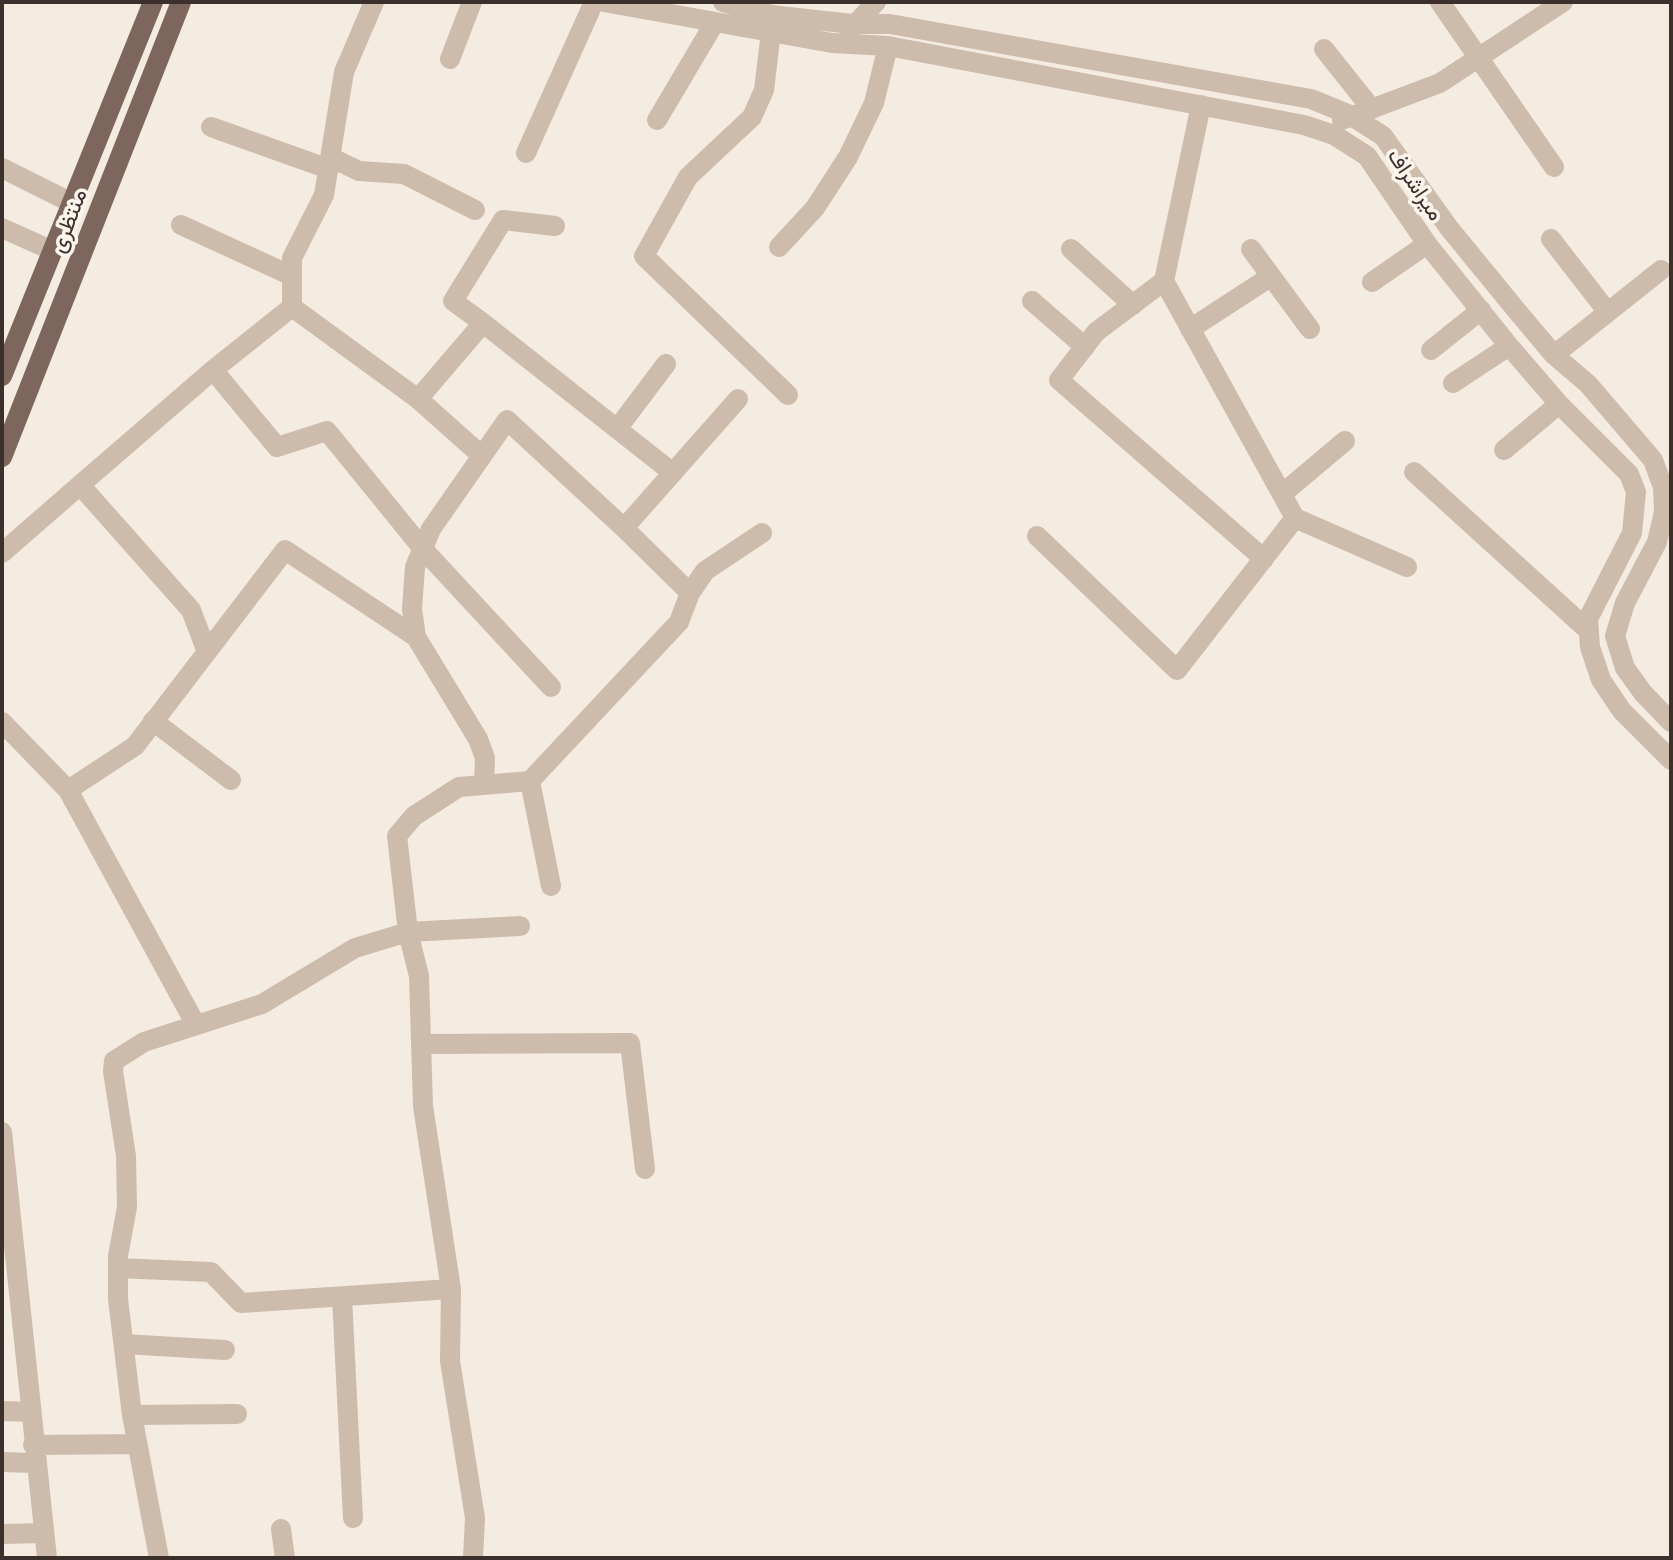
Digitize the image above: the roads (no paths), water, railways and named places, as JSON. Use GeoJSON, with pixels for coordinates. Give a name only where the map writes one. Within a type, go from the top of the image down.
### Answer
{"type":"FeatureCollection","features":[{"type":"Feature","properties":{"kind":"main road"},"geometry":{"type":"LineString","coordinates":[[152,5],[178,8]]}},
{"type":"Feature","properties":{"kind":"main road","name":"منتظری"},"geometry":{"type":"LineString","coordinates":[[2,376],[152,5]]}},
{"type":"Feature","properties":{"kind":"main road","name":"منتظری"},"geometry":{"type":"LineString","coordinates":[[2,457],[178,8]]}},
{"type":"Feature","properties":{"kind":"street"},"geometry":{"type":"LineString","coordinates":[[292,307],[292,258],[324,195],[344,72],[374,2]]}},
{"type":"Feature","properties":{"kind":"street"},"geometry":{"type":"LineString","coordinates":[[450,59],[472,2]]}},
{"type":"Feature","properties":{"kind":"street"},"geometry":{"type":"LineString","coordinates":[[526,153],[594,2]]}},
{"type":"Feature","properties":{"kind":"street","name":"میراشراف"},"geometry":{"type":"LineString","coordinates":[[604,2],[771,32],[848,34],[890,24],[1206,78],[1311,99],[1350,115],[1383,136],[1449,228],[1517,311],[1554,355],[1588,384],[1653,460],[1663,487],[1664,512],[1657,542],[1625,603],[1615,636],[1625,668],[1643,693],[1671,722]]}},
{"type":"Feature","properties":{"kind":"street","name":"میراشراف"},"geometry":{"type":"LineString","coordinates":[[723,2],[771,15],[822,11],[848,34],[888,46],[1325,131],[1367,156],[1427,244],[1509,346],[1559,404],[1629,474],[1636,492],[1632,533],[1588,619],[1590,647],[1601,680],[1622,711],[1671,760]]}},
{"type":"Feature","properties":{"kind":"street"},"geometry":{"type":"LineString","coordinates":[[848,34],[876,2]]}},
{"type":"Feature","properties":{"kind":"street"},"geometry":{"type":"LineString","coordinates":[[1440,2],[1554,167]]}},
{"type":"Feature","properties":{"kind":"street"},"geometry":{"type":"LineString","coordinates":[[1325,131],[1350,115],[1394,103],[1440,83],[1563,2]]}},
{"type":"Feature","properties":{"kind":"street"},"geometry":{"type":"LineString","coordinates":[[657,120],[715,22]]}},
{"type":"Feature","properties":{"kind":"street"},"geometry":{"type":"LineString","coordinates":[[771,32],[764,90],[752,117],[688,177],[644,256],[788,395]]}},
{"type":"Feature","properties":{"kind":"street"},"geometry":{"type":"LineString","coordinates":[[779,247],[815,208],[848,157],[874,103],[888,46]]}},
{"type":"Feature","properties":{"kind":"street"},"geometry":{"type":"LineString","coordinates":[[1324,49],[1371,108]]}},
{"type":"Feature","properties":{"kind":"street"},"geometry":{"type":"LineString","coordinates":[[1201,105],[1164,281],[1295,518],[1407,567]]}},
{"type":"Feature","properties":{"kind":"street"},"geometry":{"type":"LineString","coordinates":[[211,127],[330,164],[359,171],[404,174],[475,210]]}},
{"type":"Feature","properties":{"kind":"street"},"geometry":{"type":"LineString","coordinates":[[2,168],[72,203]]}},
{"type":"Feature","properties":{"kind":"street"},"geometry":{"type":"LineString","coordinates":[[555,226],[503,220],[453,301],[673,473]]}},
{"type":"Feature","properties":{"kind":"street"},"geometry":{"type":"LineString","coordinates":[[181,225],[292,276]]}},
{"type":"Feature","properties":{"kind":"street"},"geometry":{"type":"LineString","coordinates":[[2,228],[53,251]]}},
{"type":"Feature","properties":{"kind":"street"},"geometry":{"type":"LineString","coordinates":[[1551,239],[1606,310]]}},
{"type":"Feature","properties":{"kind":"street"},"geometry":{"type":"LineString","coordinates":[[1372,282],[1427,244]]}},
{"type":"Feature","properties":{"kind":"street"},"geometry":{"type":"LineString","coordinates":[[1071,249],[1133,305]]}},
{"type":"Feature","properties":{"kind":"street"},"geometry":{"type":"LineString","coordinates":[[1251,249],[1310,329]]}},
{"type":"Feature","properties":{"kind":"street"},"geometry":{"type":"LineString","coordinates":[[1554,355],[1606,310],[1661,270]]}},
{"type":"Feature","properties":{"kind":"street"},"geometry":{"type":"LineString","coordinates":[[1190,329],[1270,277]]}},
{"type":"Feature","properties":{"kind":"street"},"geometry":{"type":"LineString","coordinates":[[1164,281],[1096,332],[1059,380],[1264,559]]}},
{"type":"Feature","properties":{"kind":"street"},"geometry":{"type":"LineString","coordinates":[[1032,301],[1085,347]]}},
{"type":"Feature","properties":{"kind":"street"},"geometry":{"type":"LineString","coordinates":[[2,553],[213,370],[292,307]]}},
{"type":"Feature","properties":{"kind":"street"},"geometry":{"type":"LineString","coordinates":[[292,307],[418,399],[481,455]]}},
{"type":"Feature","properties":{"kind":"street"},"geometry":{"type":"LineString","coordinates":[[1431,350],[1481,310]]}},
{"type":"Feature","properties":{"kind":"street"},"geometry":{"type":"LineString","coordinates":[[1495,328],[1517,311]]}},
{"type":"Feature","properties":{"kind":"street"},"geometry":{"type":"LineString","coordinates":[[418,399],[483,323]]}},
{"type":"Feature","properties":{"kind":"street"},"geometry":{"type":"LineString","coordinates":[[1453,383],[1509,346]]}},
{"type":"Feature","properties":{"kind":"street"},"geometry":{"type":"LineString","coordinates":[[617,429],[666,364]]}},
{"type":"Feature","properties":{"kind":"street"},"geometry":{"type":"LineString","coordinates":[[213,370],[277,447],[327,431],[423,549],[551,687]]}},
{"type":"Feature","properties":{"kind":"street"},"geometry":{"type":"LineString","coordinates":[[624,528],[738,399]]}},
{"type":"Feature","properties":{"kind":"street"},"geometry":{"type":"LineString","coordinates":[[1504,450],[1559,404]]}},
{"type":"Feature","properties":{"kind":"street"},"geometry":{"type":"LineString","coordinates":[[484,784],[485,758],[478,739],[416,637],[412,609],[415,567],[431,529],[507,420],[690,593]]}},
{"type":"Feature","properties":{"kind":"street"},"geometry":{"type":"LineString","coordinates":[[1282,494],[1345,441]]}},
{"type":"Feature","properties":{"kind":"street"},"geometry":{"type":"LineString","coordinates":[[1414,472],[1589,631]]}},
{"type":"Feature","properties":{"kind":"street"},"geometry":{"type":"LineString","coordinates":[[80,485],[191,610],[207,652]]}},
{"type":"Feature","properties":{"kind":"street"},"geometry":{"type":"LineString","coordinates":[[1037,536],[1177,670],[1295,518]]}},
{"type":"Feature","properties":{"kind":"street"},"geometry":{"type":"LineString","coordinates":[[473,1558],[475,1518],[450,1361],[451,1289],[423,1106],[419,976],[408,932],[397,836],[401,827],[459,787],[530,781],[679,622],[690,593],[705,571],[762,533]]}},
{"type":"Feature","properties":{"kind":"street"},"geometry":{"type":"LineString","coordinates":[[68,790],[135,746],[285,550],[416,637]]}},
{"type":"Feature","properties":{"kind":"street"},"geometry":{"type":"LineString","coordinates":[[153,721],[231,780]]}},
{"type":"Feature","properties":{"kind":"street"},"geometry":{"type":"LineString","coordinates":[[2,722],[68,790],[196,1025]]}},
{"type":"Feature","properties":{"kind":"street"},"geometry":{"type":"LineString","coordinates":[[530,781],[551,886]]}},
{"type":"Feature","properties":{"kind":"street"},"geometry":{"type":"LineString","coordinates":[[159,1558],[132,1415],[124,1344],[118,1268],[127,1207],[126,1156],[114,1061],[144,1042],[262,1004],[313,977],[355,948],[408,932],[520,926]]}},
{"type":"Feature","properties":{"kind":"street"},"geometry":{"type":"LineString","coordinates":[[421,1044],[630,1043],[645,1169]]}},
{"type":"Feature","properties":{"kind":"street"},"geometry":{"type":"LineString","coordinates":[[2,1132],[8,1254],[47,1558]]}},
{"type":"Feature","properties":{"kind":"street"},"geometry":{"type":"LineString","coordinates":[[118,1268],[211,1272],[241,1303],[451,1289]]}},
{"type":"Feature","properties":{"kind":"street"},"geometry":{"type":"LineString","coordinates":[[342,1297],[353,1518]]}},
{"type":"Feature","properties":{"kind":"street"},"geometry":{"type":"LineString","coordinates":[[124,1344],[225,1350]]}},
{"type":"Feature","properties":{"kind":"street"},"geometry":{"type":"LineString","coordinates":[[2,1411],[29,1412]]}},
{"type":"Feature","properties":{"kind":"street"},"geometry":{"type":"LineString","coordinates":[[132,1415],[237,1414]]}},
{"type":"Feature","properties":{"kind":"street"},"geometry":{"type":"LineString","coordinates":[[2,1462],[34,1454],[137,1444]]}},
{"type":"Feature","properties":{"kind":"street"},"geometry":{"type":"LineString","coordinates":[[281,1529],[285,1558]]}},
{"type":"Feature","properties":{"kind":"street"},"geometry":{"type":"LineString","coordinates":[[2,1534],[44,1533]]}}]}
